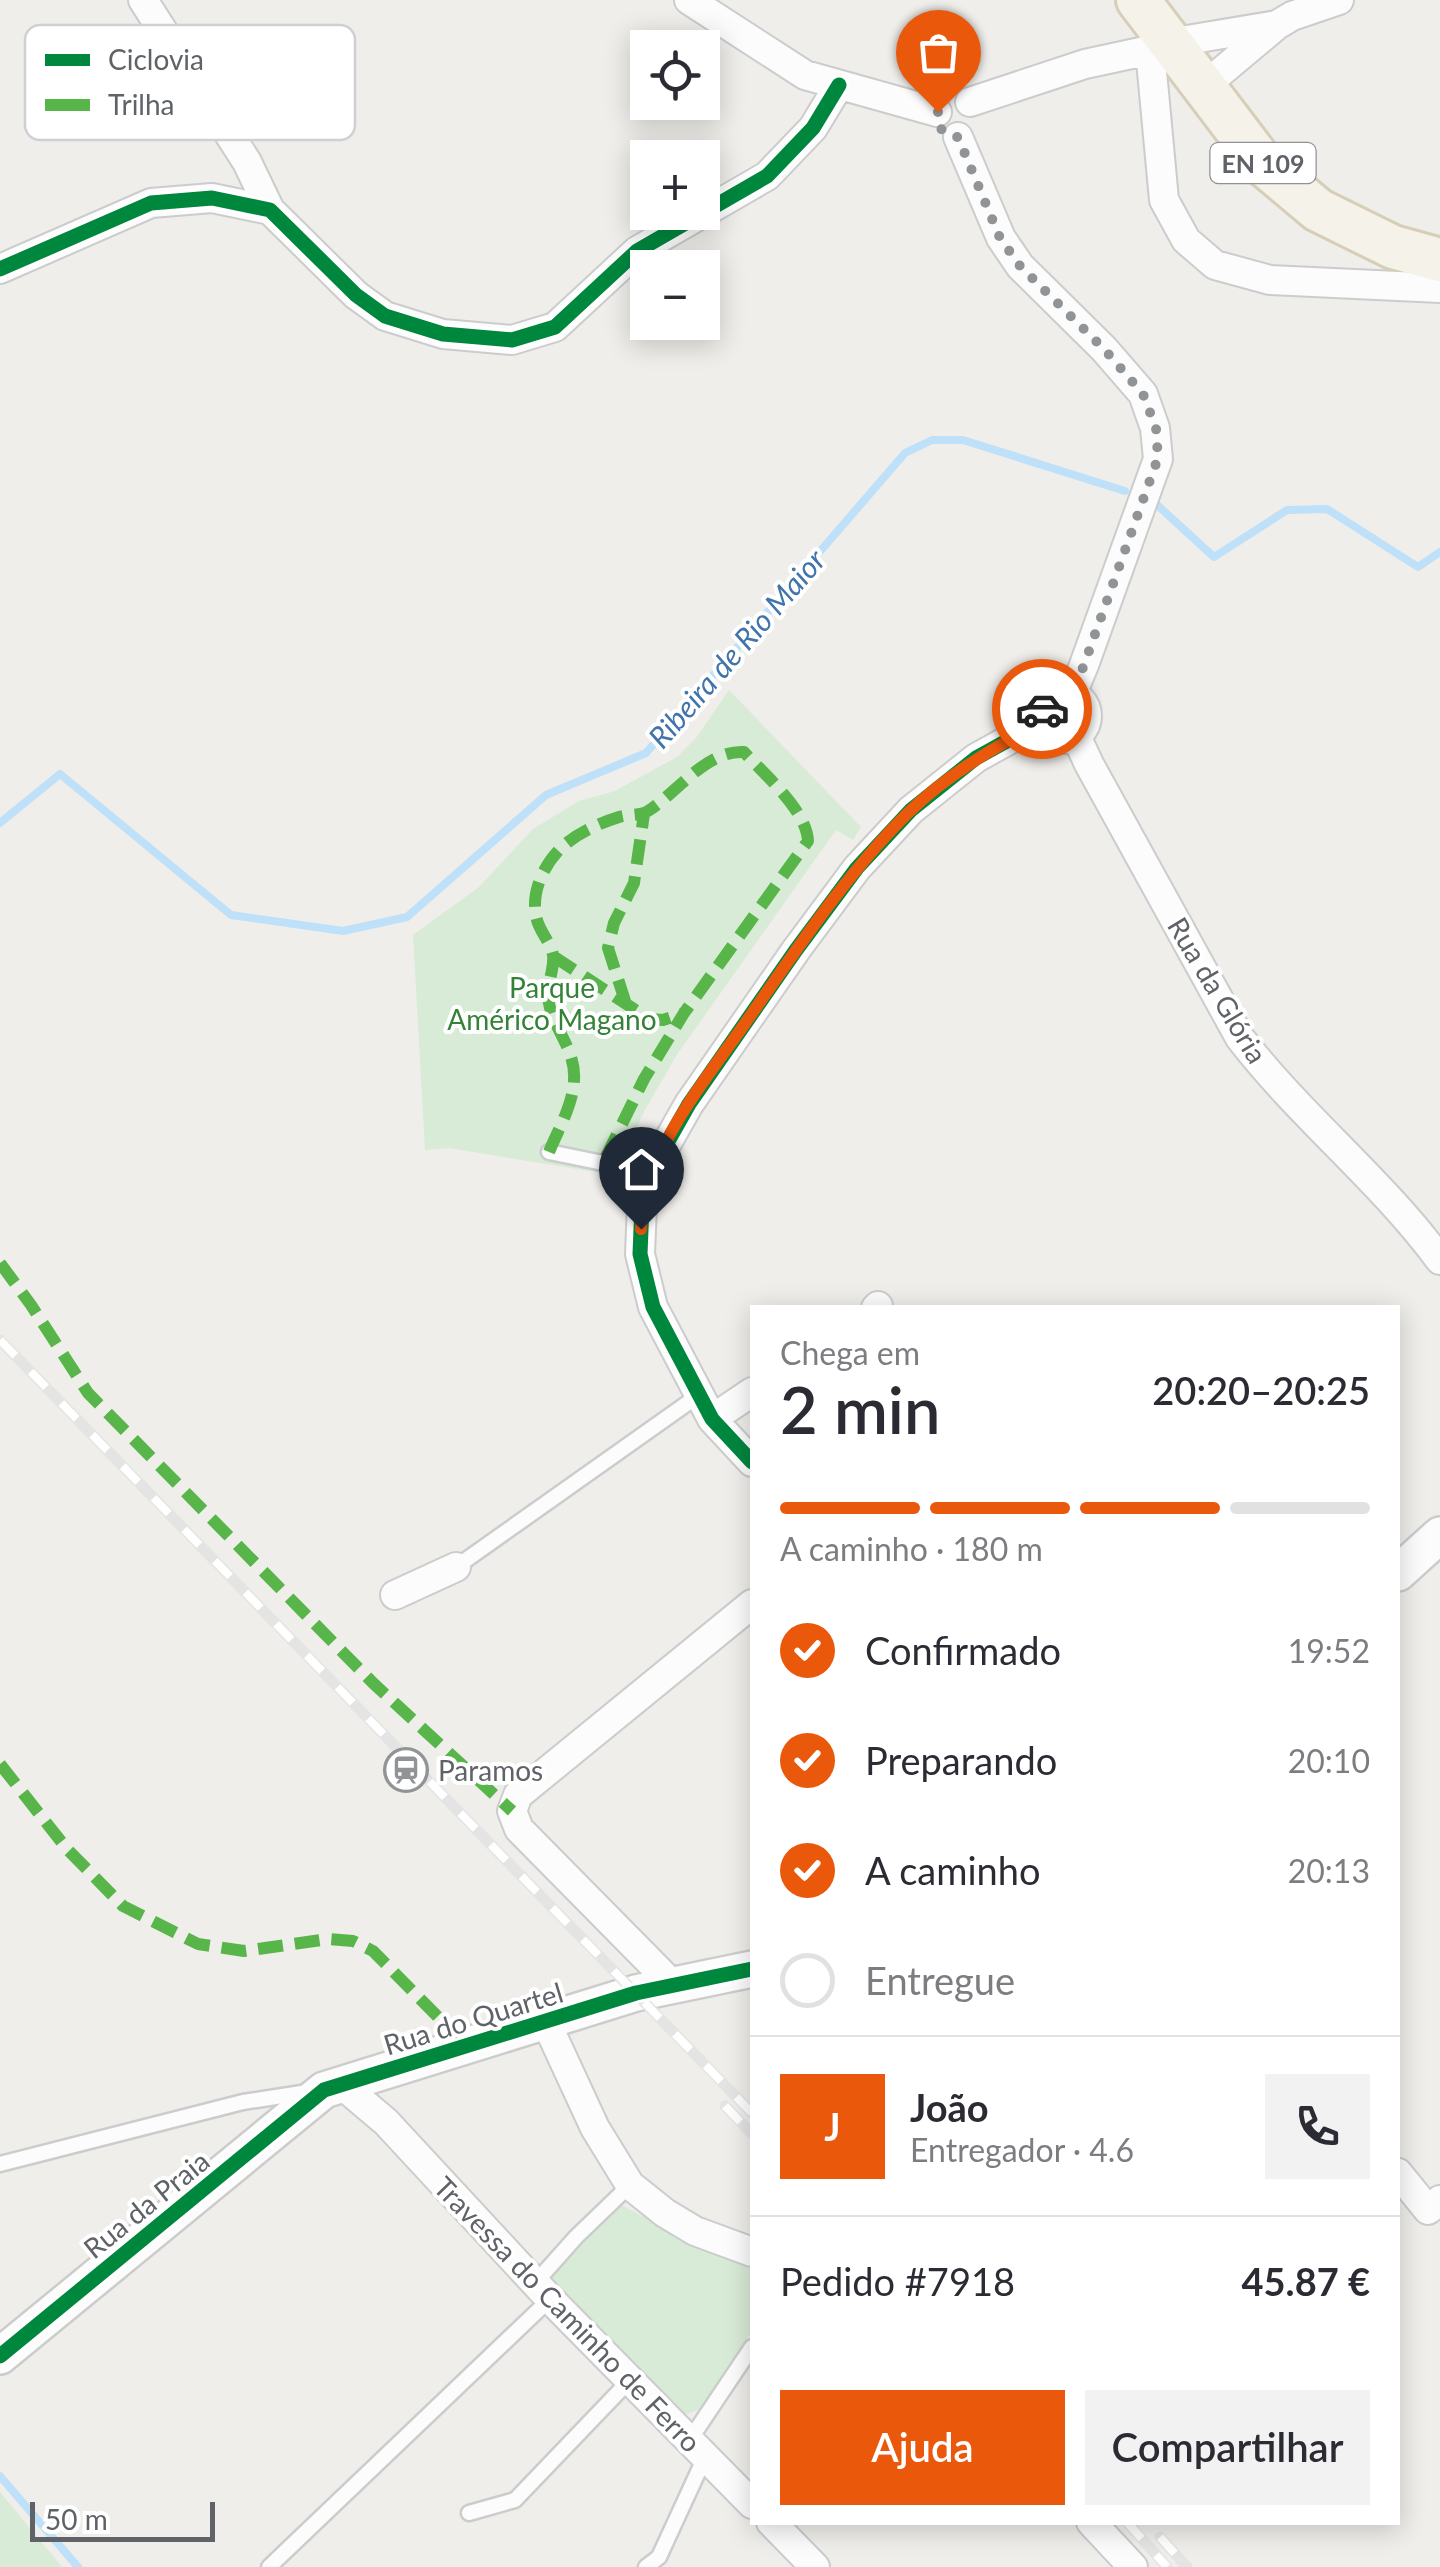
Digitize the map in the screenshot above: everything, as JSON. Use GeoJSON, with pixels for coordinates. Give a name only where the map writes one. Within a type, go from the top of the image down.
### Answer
{"type":"FeatureCollection","features":[{"type":"Feature","properties":{"kind":"main road","name":"EN 109"},"geometry":{"type":"LineString","coordinates":[[1138,0],[1160,46],[1203,88],[1262,163],[1318,210],[1393,247],[1440,260]]}},
{"type":"Feature","properties":{"kind":"street"},"geometry":{"type":"LineString","coordinates":[[144,0],[160,25]]}},
{"type":"Feature","properties":{"kind":"street"},"geometry":{"type":"LineString","coordinates":[[688,0],[805,74],[938,112]]}},
{"type":"Feature","properties":{"kind":"street"},"geometry":{"type":"LineString","coordinates":[[1203,88],[1277,25],[1339,0]]}},
{"type":"Feature","properties":{"kind":"street"},"geometry":{"type":"LineString","coordinates":[[970,102],[1085,64],[1277,25]]}},
{"type":"Feature","properties":{"kind":"street"},"geometry":{"type":"LineString","coordinates":[[1160,46],[1164,200],[1186,240],[1215,266],[1270,280],[1440,288]]}},
{"type":"Feature","properties":{"kind":"street"},"geometry":{"type":"LineString","coordinates":[[233,140],[270,210],[356,295],[386,316],[443,334],[512,340],[555,327],[638,251],[767,176],[813,128],[839,85]]}},
{"type":"Feature","properties":{"kind":"street"},"geometry":{"type":"LineString","coordinates":[[964,98],[970,102],[976,121],[970,133],[958,137],[941,130],[938,112],[944,102],[964,98]]}},
{"type":"Feature","properties":{"kind":"street"},"geometry":{"type":"LineString","coordinates":[[958,137],[1000,238],[1020,266],[1104,349],[1143,394],[1156,428],[1158,458],[1072,694]]}},
{"type":"Feature","properties":{"kind":"street"},"geometry":{"type":"LineString","coordinates":[[0,270],[151,203],[212,198],[270,210]]}},
{"type":"Feature","properties":{"kind":"street"},"geometry":{"type":"LineString","coordinates":[[1058,694],[1072,694],[1084,703],[1088,718],[1082,732],[1062,740],[1049,734],[1040,715],[1045,702],[1058,694]]}},
{"type":"Feature","properties":{"kind":"street"},"geometry":{"type":"LineString","coordinates":[[750,1460],[706,1407],[653,1307],[640,1254],[642,1205],[658,1156],[689,1104],[857,868],[912,810],[976,758],[1041,722]]}},
{"type":"Feature","properties":{"kind":"street","name":"Rua da Glória"},"geometry":{"type":"LineString","coordinates":[[1076,736],[1240,1038],[1268,1074],[1364,1172],[1440,1260]]}},
{"type":"Feature","properties":{"kind":"street"},"geometry":{"type":"LineString","coordinates":[[706,1407],[750,1393]]}},
{"type":"Feature","properties":{"kind":"street"},"geometry":{"type":"LineString","coordinates":[[1400,1571],[1440,1535]]}},
{"type":"Feature","properties":{"kind":"street"},"geometry":{"type":"LineString","coordinates":[[395,1595],[456,1567]]}},
{"type":"Feature","properties":{"kind":"street"},"geometry":{"type":"LineString","coordinates":[[672,1984],[519,1829],[512,1811],[518,1795],[750,1606]]}},
{"type":"Feature","properties":{"kind":"street","name":"Rua do Quartel"},"geometry":{"type":"LineString","coordinates":[[332,2087],[636,1994],[750,1969]]}},
{"type":"Feature","properties":{"kind":"street"},"geometry":{"type":"LineString","coordinates":[[546,2022],[596,2128],[630,2185],[665,2213],[695,2230],[750,2251]]}},
{"type":"Feature","properties":{"kind":"street"},"geometry":{"type":"LineString","coordinates":[[386,2122],[392,2068]]}},
{"type":"Feature","properties":{"kind":"street","name":"Travessa do Caminho de Ferro"},"geometry":{"type":"LineString","coordinates":[[332,2087],[386,2122],[629,2381],[750,2502]]}},
{"type":"Feature","properties":{"kind":"street","name":"Rua da Praia"},"geometry":{"type":"LineString","coordinates":[[0,2356],[332,2087]]}},
{"type":"Feature","properties":{"kind":"street"},"geometry":{"type":"LineString","coordinates":[[1400,2175],[1428,2210],[1440,2200]]}},
{"type":"Feature","properties":{"kind":"street"},"geometry":{"type":"LineString","coordinates":[[774,2525],[816,2567]]}},
{"type":"Feature","properties":{"kind":"street"},"geometry":{"type":"LineString","coordinates":[[1095,2525],[1133,2567]]}},
{"type":"Feature","properties":{"kind":"lane"},"geometry":{"type":"LineString","coordinates":[[549,1152],[603,1162],[651,1177]]}},
{"type":"Feature","properties":{"kind":"lane"},"geometry":{"type":"LineString","coordinates":[[456,1567],[706,1407]]}},
{"type":"Feature","properties":{"kind":"lane","name":"Rua do Quartel"},"geometry":{"type":"LineString","coordinates":[[0,2164],[243,2102],[332,2087]]}},
{"type":"Feature","properties":{"kind":"lane"},"geometry":{"type":"LineString","coordinates":[[269,2567],[543,2291],[576,2237],[630,2185]]}},
{"type":"Feature","properties":{"kind":"lane"},"geometry":{"type":"LineString","coordinates":[[646,2567],[659,2557],[697,2449],[750,2351]]}},
{"type":"Feature","properties":{"kind":"lane"},"geometry":{"type":"LineString","coordinates":[[469,2513],[515,2500],[629,2381]]}},
{"type":"Feature","properties":{"kind":"green space","name":"Parque Américo Magano"},"geometry":{"type":"Polygon","coordinates":[[[729,690],[861,827],[853,840],[836,830],[676,1056],[614,1175],[449,1148],[425,1150],[413,935],[479,887],[533,829],[579,801],[615,791],[677,757],[696,738],[729,690]]]}},
{"type":"Feature","properties":{"kind":"green space"},"geometry":{"type":"Polygon","coordinates":[[[621,2205],[750,2266],[750,2334],[700,2409],[682,2416],[552,2285],[552,2275],[621,2205]]]}},
{"type":"Feature","properties":{"kind":"green space"},"geometry":{"type":"Polygon","coordinates":[[[0,2492],[62,2567],[0,2567],[0,2492]]]}},
{"type":"Feature","properties":{"kind":"waterway","name":"Ribeira de Rio Maior"},"geometry":{"type":"LineString","coordinates":[[0,823],[60,774],[231,915],[343,931],[407,917],[546,795],[646,753],[905,453],[932,440],[963,440],[1125,491]]}},
{"type":"Feature","properties":{"kind":"waterway","name":"Ribeira de Rio Maior"},"geometry":{"type":"LineString","coordinates":[[1156,504],[1214,557],[1287,510],[1327,509],[1418,567],[1440,552]]}},
{"type":"Feature","properties":{"kind":"waterway"},"geometry":{"type":"LineString","coordinates":[[0,2476],[78,2567]]}},
{"type":"Feature","properties":{"kind":"railway"},"geometry":{"type":"LineString","coordinates":[[0,1340],[750,2111]]}},
{"type":"Feature","properties":{"kind":"railway"},"geometry":{"type":"LineString","coordinates":[[725,2106],[750,2132]]}},
{"type":"Feature","properties":{"kind":"railway"},"geometry":{"type":"LineString","coordinates":[[1130,2525],[1167,2567]]}},
{"type":"Feature","properties":{"kind":"railway"},"geometry":{"type":"LineString","coordinates":[[1160,2537],[1187,2567]]}},
{"type":"Feature","properties":{"kind":"marked path"},"geometry":{"type":"LineString","coordinates":[[549,1152],[571,1099],[574,1070],[548,1000],[553,955],[535,911],[543,873],[559,850],[579,834],[619,817],[645,813],[705,765],[730,753],[744,752],[793,805],[808,841],[684,1013],[644,1079],[603,1163]]}},
{"type":"Feature","properties":{"kind":"marked path"},"geometry":{"type":"LineString","coordinates":[[626,1004],[608,948],[614,923],[634,883],[644,814]]}},
{"type":"Feature","properties":{"kind":"marked path"},"geometry":{"type":"LineString","coordinates":[[553,956],[649,1019],[663,1020],[684,1013]]}},
{"type":"Feature","properties":{"kind":"marked path"},"geometry":{"type":"LineString","coordinates":[[0,1263],[88,1393],[373,1683],[512,1811]]}},
{"type":"Feature","properties":{"kind":"marked path"},"geometry":{"type":"LineString","coordinates":[[0,1764],[67,1849],[123,1906],[198,1944],[244,1951],[328,1939],[353,1941],[373,1951],[461,2046]]}},
{"type":"Feature","properties":{"kind":"cycle path"},"geometry":{"type":"LineString","coordinates":[[0,269],[151,203],[212,198],[270,210],[356,295],[385,316],[443,334],[512,340],[555,327],[637,251],[767,176],[813,128],[839,85]]}},
{"type":"Feature","properties":{"kind":"cycle path"},"geometry":{"type":"LineString","coordinates":[[750,1460],[712,1419],[653,1307],[640,1254],[642,1205],[659,1157],[689,1104],[857,868],[911,810],[976,758],[1041,722]]}},
{"type":"Feature","properties":{"kind":"cycle path"},"geometry":{"type":"LineString","coordinates":[[0,2356],[324,2090],[636,1993],[750,1969]]}},
{"type":"Feature","properties":{"kind":"way so far"},"geometry":{"type":"LineString","coordinates":[[938,112],[941,130],[958,137],[1000,238],[1020,266],[1104,349],[1143,394],[1156,428],[1158,458],[1084,665],[1072,694],[1051,697],[1042,709]]}},
{"type":"Feature","properties":{"kind":"place","name":"Paramos"},"geometry":{"type":"Point","coordinates":[406,1770]}},
{"type":"Feature","properties":{"kind":"route"},"geometry":{"type":"LineString","coordinates":[[641,1229],[642,1205],[658,1156],[689,1104],[857,868],[912,810],[976,758],[1041,722],[1042,709]]}}]}
